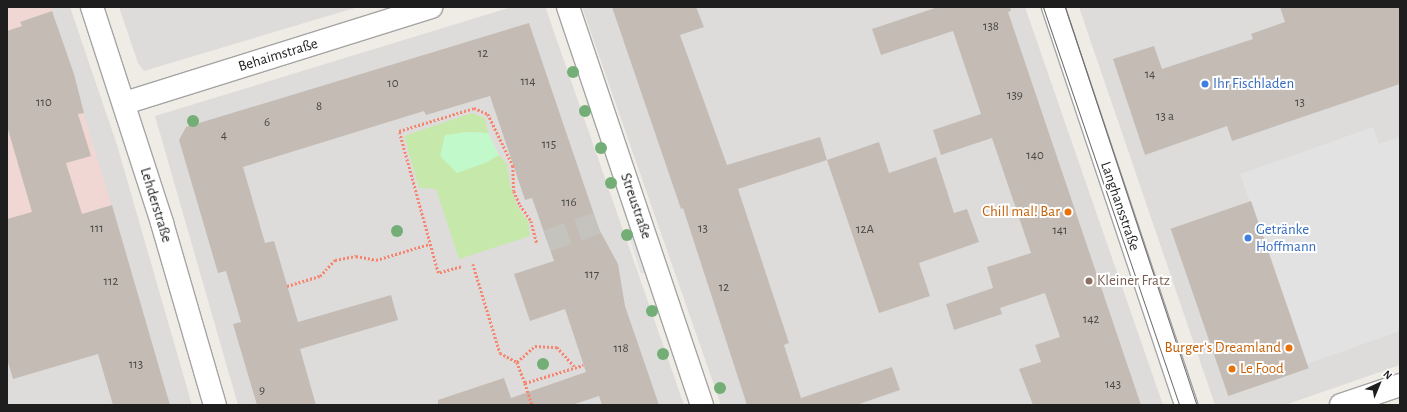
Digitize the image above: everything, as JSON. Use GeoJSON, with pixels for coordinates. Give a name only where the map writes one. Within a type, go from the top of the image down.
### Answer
{"type":"FeatureCollection","features":[{"type":"Feature","properties":{"kind":"street","name":"Lehderstraße"},"geometry":{"type":"LineString","coordinates":[[92,7],[125,103],[216,405]]}},
{"type":"Feature","properties":{"kind":"street","name":"Behaimstraße"},"geometry":{"type":"LineString","coordinates":[[125,103],[431,7]]}},
{"type":"Feature","properties":{"kind":"street","name":"Streustraße"},"geometry":{"type":"LineString","coordinates":[[568,7],[702,405]]}},
{"type":"Feature","properties":{"kind":"street","name":"Langhansstraße"},"geometry":{"type":"LineString","coordinates":[[1053,7],[1186,405]]}},
{"type":"Feature","properties":{"kind":"street"},"geometry":{"type":"LineString","coordinates":[[1341,405],[1400,385]]}},
{"type":"Feature","properties":{"kind":"path"},"geometry":{"type":"LineString","coordinates":[[461,267],[438,273],[399,131],[474,108],[488,114],[513,166],[514,190],[520,205],[531,221],[537,244]]}},
{"type":"Feature","properties":{"kind":"path"},"geometry":{"type":"LineString","coordinates":[[287,286],[320,276],[335,260],[356,256],[376,260],[429,244]]}},
{"type":"Feature","properties":{"kind":"path"},"geometry":{"type":"LineString","coordinates":[[473,264],[500,353],[517,362],[532,405]]}},
{"type":"Feature","properties":{"kind":"path"},"geometry":{"type":"LineString","coordinates":[[517,362],[535,346],[557,347],[575,367]]}},
{"type":"Feature","properties":{"kind":"path"},"geometry":{"type":"LineString","coordinates":[[524,383],[583,365]]}},
{"type":"Feature","properties":{"kind":"shaded area"},"geometry":{"type":"Polygon","coordinates":[[[7,7],[70,7],[117,145],[192,405],[7,405],[7,7]]]}},
{"type":"Feature","properties":{"kind":"shaded area"},"geometry":{"type":"Polygon","coordinates":[[[7,7],[51,7],[127,256],[7,292],[7,7]]]}},
{"type":"Feature","properties":{"kind":"shaded area"},"geometry":{"type":"Polygon","coordinates":[[[119,7],[358,7],[144,71],[138,63],[119,7]]]}},
{"type":"Feature","properties":{"kind":"shaded area"},"geometry":{"type":"Polygon","coordinates":[[[512,7],[545,7],[546,9],[684,405],[238,405],[155,116],[512,7]]]}},
{"type":"Feature","properties":{"kind":"shaded area"},"geometry":{"type":"Polygon","coordinates":[[[582,7],[1025,7],[1163,405],[721,405],[582,7]]]}},
{"type":"Feature","properties":{"kind":"shaded area"},"geometry":{"type":"Polygon","coordinates":[[[1079,7],[1400,7],[1400,365],[1285,405],[1215,405],[1079,7]]]}},
{"type":"Feature","properties":{"kind":"shaded area"},"geometry":{"type":"Polygon","coordinates":[[[1373,127],[1379,144],[1398,137],[1400,141],[1400,331],[1307,364],[1240,174],[1373,127]]]}},
{"type":"Feature","properties":{"kind":"shaded area"},"geometry":{"type":"Polygon","coordinates":[[[636,230],[651,271],[641,274],[628,233],[636,230]]]}},
{"type":"Feature","properties":{"kind":"green space"},"geometry":{"type":"Polygon","coordinates":[[[472,113],[485,118],[488,133],[467,132],[485,163],[499,155],[507,164],[510,185],[517,206],[528,221],[530,236],[459,259],[436,189],[419,188],[404,136],[472,113]]]}},
{"type":"Feature","properties":{"kind":"green space"},"geometry":{"type":"Polygon","coordinates":[[[467,132],[488,133],[499,155],[485,163],[457,173],[440,156],[445,135],[467,132]]]}},
{"type":"Feature","properties":{"kind":"building"},"geometry":{"type":"Polygon","coordinates":[[[612,7],[696,7],[704,27],[680,35],[727,165],[820,137],[827,160],[738,189],[789,343],[784,345],[801,398],[892,367],[900,390],[856,405],[747,405],[683,208],[681,209],[612,7]]]}},
{"type":"Feature","properties":{"kind":"building"},"geometry":{"type":"Polygon","coordinates":[[[938,7],[1010,7],[1011,11],[1008,12],[1141,405],[1033,405],[1019,369],[1041,362],[1035,345],[1060,337],[1045,293],[1000,308],[1002,314],[954,330],[946,304],[993,288],[987,267],[1031,253],[992,138],[941,155],[933,130],[981,114],[953,31],[881,55],[872,29],[938,7]]]}},
{"type":"Feature","properties":{"kind":"building"},"geometry":{"type":"Polygon","coordinates":[[[1280,7],[1400,7],[1400,84],[1232,141],[1227,126],[1145,155],[1113,59],[1154,46],[1162,69],[1253,39],[1251,34],[1285,22],[1280,7]]]}},
{"type":"Feature","properties":{"kind":"building"},"geometry":{"type":"Polygon","coordinates":[[[52,11],[74,74],[84,113],[78,114],[91,156],[66,163],[82,214],[112,205],[170,405],[113,405],[98,354],[13,379],[7,359],[7,219],[32,212],[7,126],[7,31],[22,26],[20,22],[52,11]]]}},
{"type":"Feature","properties":{"kind":"building"},"geometry":{"type":"Polygon","coordinates":[[[529,23],[599,229],[618,264],[625,306],[659,405],[602,405],[599,396],[572,405],[438,405],[438,400],[504,378],[511,398],[586,372],[565,309],[530,321],[514,274],[554,261],[532,198],[525,200],[490,96],[426,115],[424,111],[243,167],[265,243],[274,241],[298,322],[391,295],[398,320],[300,349],[316,405],[257,405],[233,324],[241,322],[226,271],[218,273],[179,140],[186,127],[529,23]]]}},
{"type":"Feature","properties":{"kind":"building"},"geometry":{"type":"Polygon","coordinates":[[[879,142],[889,173],[936,157],[954,213],[967,209],[979,242],[919,263],[930,296],[879,313],[827,160],[879,142]]]}},
{"type":"Feature","properties":{"kind":"building"},"geometry":{"type":"Polygon","coordinates":[[[1251,201],[1309,368],[1228,396],[1171,229],[1251,201]]]}},
{"type":"Feature","properties":{"kind":"tunnel"},"geometry":{"type":"LineString","coordinates":[[547,241],[597,223]]}},
{"type":"Feature","properties":{"kind":"tram line"},"geometry":{"type":"LineString","coordinates":[[1043,7],[1179,405]]}},
{"type":"Feature","properties":{"kind":"tram line"},"geometry":{"type":"LineString","coordinates":[[1065,7],[1197,405]]}},
{"type":"Feature","properties":{"kind":"place","name":"Ihr Fischladen"},"geometry":{"type":"Point","coordinates":[1205,84]}},
{"type":"Feature","properties":{"kind":"place","name":"Chill mal! Bar"},"geometry":{"type":"Point","coordinates":[1068,212]}},
{"type":"Feature","properties":{"kind":"place","name":"Getränke Hoffmann"},"geometry":{"type":"Point","coordinates":[1248,238]}},
{"type":"Feature","properties":{"kind":"place","name":"Kleiner Fratz"},"geometry":{"type":"Point","coordinates":[1089,281]}},
{"type":"Feature","properties":{"kind":"place","name":"Burger's Dreamland"},"geometry":{"type":"Point","coordinates":[1289,348]}},
{"type":"Feature","properties":{"kind":"place","name":"Le Food"},"geometry":{"type":"Point","coordinates":[1232,369]}}]}
